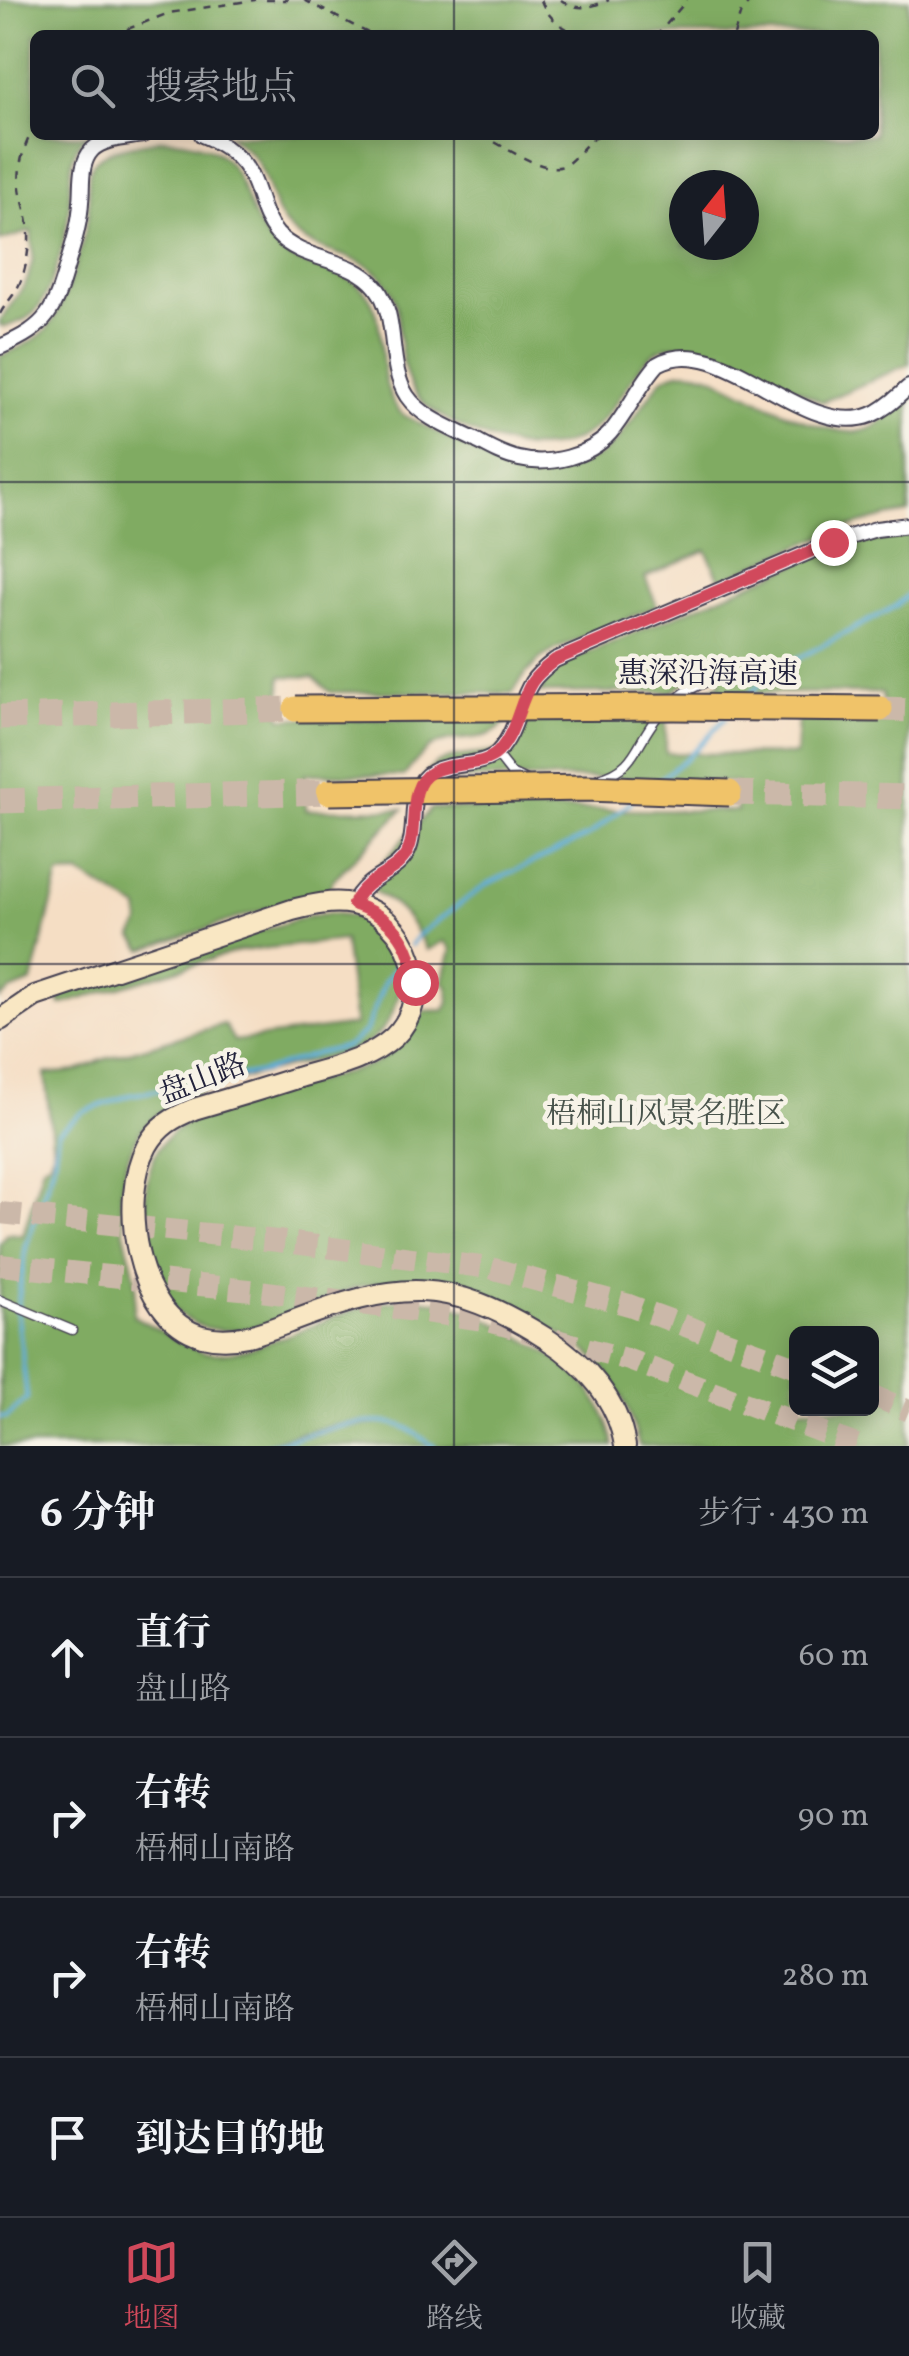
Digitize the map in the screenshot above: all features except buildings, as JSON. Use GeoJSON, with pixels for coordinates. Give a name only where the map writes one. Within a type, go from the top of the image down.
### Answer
{"type":"FeatureCollection","features":[{"type":"Feature","properties":{"kind":"highway","name":"惠深沿海高速"},"geometry":{"type":"LineString","coordinates":[[296,709],[880,709]]}},
{"type":"Feature","properties":{"kind":"highway"},"geometry":{"type":"LineString","coordinates":[[330,792],[586,788],[729,793]]}},
{"type":"Feature","properties":{"kind":"main road"},"geometry":{"type":"LineString","coordinates":[[0,1020],[35,996],[292,910],[336,902],[353,904]]}},
{"type":"Feature","properties":{"kind":"main road","name":"盘山路"},"geometry":{"type":"LineString","coordinates":[[353,904],[373,910],[388,921],[411,957],[415,982],[411,1011],[404,1025],[379,1049],[351,1062],[194,1109],[158,1130],[138,1168],[135,1188],[138,1242],[147,1284],[164,1312],[178,1325],[190,1332],[223,1339],[260,1333],[340,1303],[396,1290],[428,1290],[460,1297],[510,1317],[574,1358],[605,1393],[625,1446]]}},
{"type":"Feature","properties":{"kind":"street"},"geometry":{"type":"LineString","coordinates":[[0,346],[32,331],[52,310],[78,228],[82,174],[88,154],[96,146],[113,140]]}},
{"type":"Feature","properties":{"kind":"street"},"geometry":{"type":"LineString","coordinates":[[211,140],[243,164],[267,220],[279,235],[311,256],[354,269],[377,289],[389,315],[396,364],[408,396],[438,422],[500,453],[537,461],[587,450],[610,433],[658,364],[679,356],[709,362],[796,403],[846,419],[873,414],[909,387]]}},
{"type":"Feature","properties":{"kind":"street"},"geometry":{"type":"LineString","coordinates":[[353,904],[370,881],[406,857],[423,779],[432,771],[496,754],[517,721],[532,682],[555,660],[833,542],[876,529],[909,525]]}},
{"type":"Feature","properties":{"kind":"lane"},"geometry":{"type":"LineString","coordinates":[[496,754],[511,773],[547,786],[605,776],[621,770],[648,727],[668,706],[687,691],[721,675]]}},
{"type":"Feature","properties":{"kind":"lane"},"geometry":{"type":"LineString","coordinates":[[0,1300],[72,1330]]}},
{"type":"Feature","properties":{"kind":"path"},"geometry":{"type":"LineString","coordinates":[[125,30],[169,13],[255,0]]}},
{"type":"Feature","properties":{"kind":"path"},"geometry":{"type":"LineString","coordinates":[[266,0],[288,0]]}},
{"type":"Feature","properties":{"kind":"path"},"geometry":{"type":"LineString","coordinates":[[304,0],[362,30]]}},
{"type":"Feature","properties":{"kind":"path"},"geometry":{"type":"LineString","coordinates":[[541,0],[543,7],[567,30]]}},
{"type":"Feature","properties":{"kind":"path"},"geometry":{"type":"LineString","coordinates":[[561,0],[571,7],[587,8],[609,0]]}},
{"type":"Feature","properties":{"kind":"path"},"geometry":{"type":"LineString","coordinates":[[662,30],[687,0]]}},
{"type":"Feature","properties":{"kind":"path"},"geometry":{"type":"LineString","coordinates":[[736,30],[750,0]]}},
{"type":"Feature","properties":{"kind":"path"},"geometry":{"type":"LineString","coordinates":[[0,314],[18,287],[25,265],[28,215],[19,174],[30,138]]}},
{"type":"Feature","properties":{"kind":"path"},"geometry":{"type":"LineString","coordinates":[[490,140],[534,162],[555,167],[566,166],[590,140]]}},
{"type":"Feature","properties":{"kind":"green space"},"geometry":{"type":"Polygon","coordinates":[[[0,0],[909,0],[909,364],[822,402],[746,363],[683,345],[653,354],[600,422],[574,441],[538,448],[519,446],[465,429],[434,412],[410,384],[403,362],[397,306],[378,273],[294,233],[276,210],[257,162],[234,140],[879,140],[879,30],[30,30],[30,140],[82,140],[73,159],[67,221],[49,288],[31,315],[4,327],[0,321],[27,281],[33,258],[31,231],[0,241],[0,0]]]}},
{"type":"Feature","properties":{"kind":"green space"},"geometry":{"type":"Polygon","coordinates":[[[172,140],[195,143],[217,152],[231,165],[265,235],[282,252],[340,275],[369,297],[379,325],[387,386],[402,414],[502,466],[526,474],[552,474],[578,466],[617,441],[661,380],[680,371],[693,371],[811,423],[850,432],[878,424],[909,396],[909,513],[836,532],[720,580],[706,550],[645,577],[657,606],[541,658],[513,693],[330,692],[313,677],[281,676],[281,718],[507,719],[500,728],[482,737],[433,746],[404,776],[305,774],[306,810],[403,809],[332,881],[329,892],[307,895],[143,950],[133,937],[140,923],[139,909],[80,874],[59,875],[32,982],[0,999],[0,356],[42,334],[54,319],[85,232],[93,163],[110,151],[172,140]]]}},
{"type":"Feature","properties":{"kind":"green space","name":"梧桐山风景名胜区"},"geometry":{"type":"Polygon","coordinates":[[[909,535],[909,1446],[639,1446],[617,1388],[589,1353],[502,1302],[443,1284],[395,1281],[363,1286],[244,1329],[204,1327],[175,1311],[155,1282],[145,1226],[150,1169],[168,1136],[200,1116],[371,1065],[402,1043],[424,1011],[445,1010],[448,987],[443,982],[451,949],[444,941],[427,950],[401,911],[362,885],[432,808],[737,811],[737,783],[636,778],[423,779],[432,767],[457,756],[500,750],[522,734],[529,719],[666,719],[666,753],[796,755],[798,720],[884,722],[882,693],[701,693],[721,683],[714,669],[672,692],[541,693],[548,676],[561,664],[823,553],[909,535]]]}},
{"type":"Feature","properties":{"kind":"green space"},"geometry":{"type":"Polygon","coordinates":[[[330,913],[366,920],[385,933],[394,946],[400,959],[401,981],[390,1018],[376,1036],[359,1047],[197,1093],[155,1116],[141,1131],[127,1162],[121,1196],[123,1227],[136,1285],[133,1316],[192,1348],[218,1353],[259,1345],[378,1303],[416,1299],[448,1304],[509,1330],[574,1374],[603,1412],[614,1446],[266,1446],[343,1427],[383,1423],[370,1422],[321,1428],[260,1446],[0,1446],[0,1244],[8,1233],[23,1235],[43,1165],[50,1161],[53,1150],[45,1074],[77,1071],[224,1024],[234,1041],[355,1025],[344,940],[239,951],[61,1005],[58,995],[308,916],[330,913]]]}},
{"type":"Feature","properties":{"kind":"waterway"},"geometry":{"type":"LineString","coordinates":[[746,698],[771,673],[896,606],[909,594]]}},
{"type":"Feature","properties":{"kind":"waterway"},"geometry":{"type":"LineString","coordinates":[[659,780],[725,719]]}},
{"type":"Feature","properties":{"kind":"waterway"},"geometry":{"type":"LineString","coordinates":[[411,945],[417,936],[487,884],[588,836],[632,801]]}},
{"type":"Feature","properties":{"kind":"waterway"},"geometry":{"type":"LineString","coordinates":[[0,1417],[7,1417],[27,1398],[17,1310],[26,1246],[53,1167],[58,1132],[83,1112],[130,1095],[262,1072],[348,1046],[366,1031],[384,983],[402,957]]}},
{"type":"Feature","properties":{"kind":"waterway"},"geometry":{"type":"LineString","coordinates":[[265,1446],[336,1427],[375,1422],[407,1428],[434,1446]]}},
{"type":"Feature","properties":{"kind":"tunnel"},"geometry":{"type":"LineString","coordinates":[[0,717],[296,709]]}},
{"type":"Feature","properties":{"kind":"tunnel"},"geometry":{"type":"LineString","coordinates":[[880,709],[909,710]]}},
{"type":"Feature","properties":{"kind":"tunnel"},"geometry":{"type":"LineString","coordinates":[[0,801],[329,792]]}},
{"type":"Feature","properties":{"kind":"tunnel"},"geometry":{"type":"LineString","coordinates":[[729,793],[909,797]]}},
{"type":"Feature","properties":{"kind":"tunnel"},"geometry":{"type":"LineString","coordinates":[[0,1213],[278,1241],[490,1268],[629,1305],[789,1364]]}},
{"type":"Feature","properties":{"kind":"tunnel"},"geometry":{"type":"LineString","coordinates":[[0,1265],[260,1291],[485,1320],[629,1360],[859,1446]]}},
{"type":"Feature","properties":{"kind":"tunnel"},"geometry":{"type":"LineString","coordinates":[[879,1398],[909,1411]]}},
{"type":"Feature","properties":{"kind":"route"},"geometry":{"type":"LineString","coordinates":[[415,982],[411,957],[401,936],[373,910],[353,904],[370,881],[406,857],[423,779],[432,771],[496,754],[512,732],[532,682],[555,660],[833,542]]}}]}
